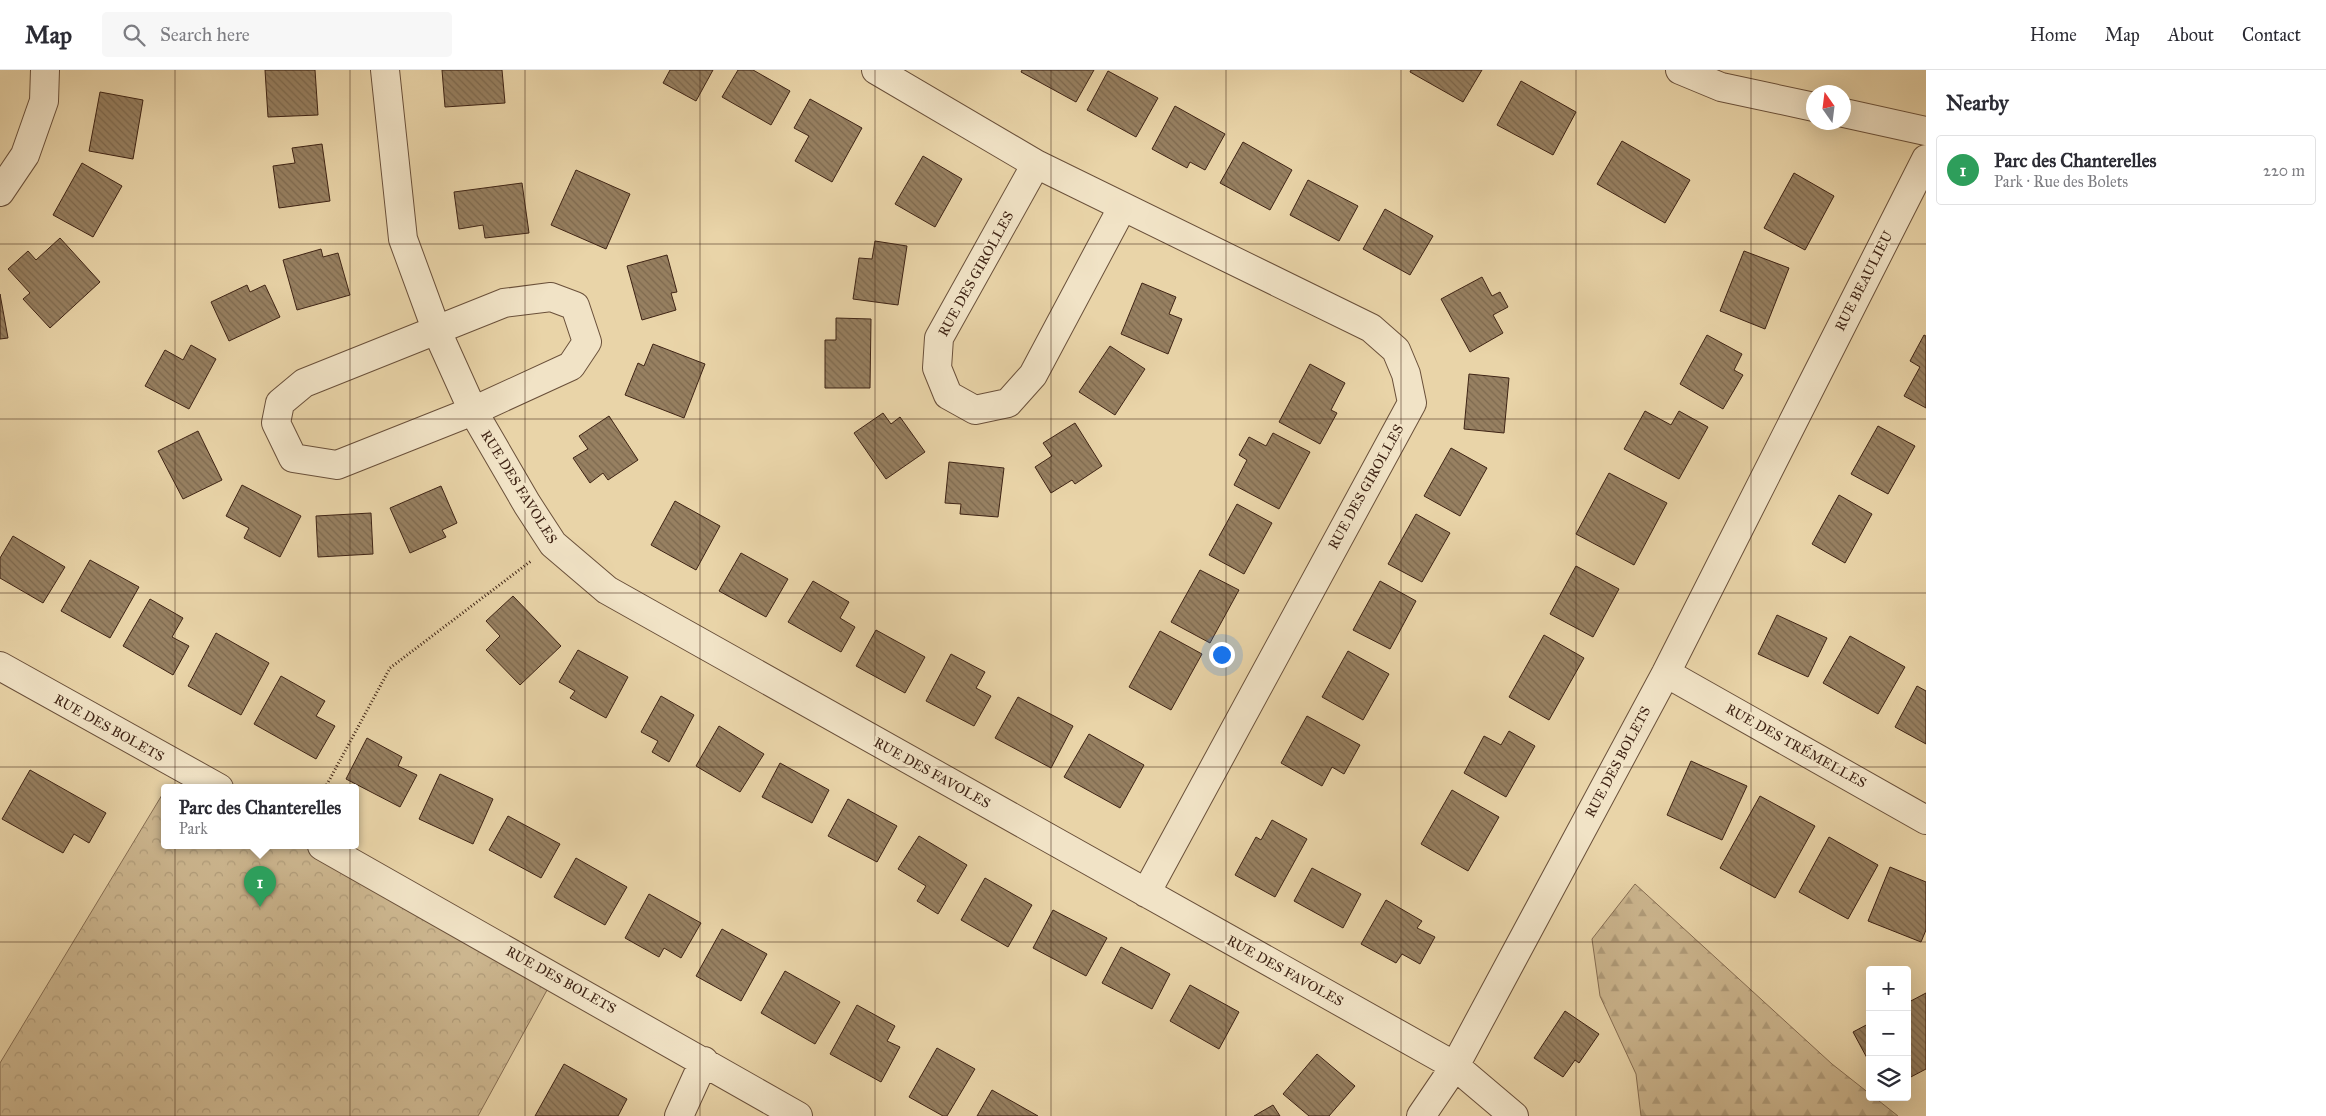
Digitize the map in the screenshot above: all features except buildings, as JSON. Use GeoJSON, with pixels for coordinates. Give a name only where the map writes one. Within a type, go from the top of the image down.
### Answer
{"type":"FeatureCollection","features":[{"type":"Feature","properties":{"kind":"street"},"geometry":{"type":"LineString","coordinates":[[0,192],[25,155],[44,100],[45,70]]}},
{"type":"Feature","properties":{"kind":"street","name":"RUE DES FAVOLES"},"geometry":{"type":"LineString","coordinates":[[385,70],[403,239],[436,329],[473,411],[527,504],[553,544],[607,590],[1455,1066],[1514,1116]]}},
{"type":"Feature","properties":{"kind":"street","name":"RUE DES GIROLLES"},"geometry":{"type":"LineString","coordinates":[[876,70],[1036,164],[1122,208],[1371,328],[1396,350],[1406,374],[1412,403],[1146,893]]}},
{"type":"Feature","properties":{"kind":"street"},"geometry":{"type":"LineString","coordinates":[[1680,70],[1721,87],[1806,105]]}},
{"type":"Feature","properties":{"kind":"street"},"geometry":{"type":"LineString","coordinates":[[1851,115],[1926,131]]}},
{"type":"Feature","properties":{"kind":"street","name":"RUE BEAULIEU"},"geometry":{"type":"LineString","coordinates":[[1803,402],[1926,159]]}},
{"type":"Feature","properties":{"kind":"street","name":"RUE DES GIROLLES"},"geometry":{"type":"LineString","coordinates":[[1036,164],[939,338],[937,368],[948,395],[974,410],[1008,403],[1033,375],[1122,208]]}},
{"type":"Feature","properties":{"kind":"street"},"geometry":{"type":"LineString","coordinates":[[551,297],[575,306],[587,342],[571,366],[473,411],[338,465],[293,458],[276,423],[280,403],[304,383],[436,329],[504,303],[551,297]]}},
{"type":"Feature","properties":{"kind":"street","name":"RUE DES BOLETS"},"geometry":{"type":"LineString","coordinates":[[1421,1116],[1455,1066],[1666,673],[1803,402]]}},
{"type":"Feature","properties":{"kind":"street","name":"RUE DES TRÉMELLES"},"geometry":{"type":"LineString","coordinates":[[1666,673],[1926,820]]}},
{"type":"Feature","properties":{"kind":"street","name":"RUE DES BOLETS"},"geometry":{"type":"LineString","coordinates":[[3,674],[211,784]]}},
{"type":"Feature","properties":{"kind":"street","name":"RUE DES BOLETS"},"geometry":{"type":"LineString","coordinates":[[327,849],[704,1061],[796,1115]]}},
{"type":"Feature","properties":{"kind":"street"},"geometry":{"type":"LineString","coordinates":[[679,1116],[704,1061]]}},
{"type":"Feature","properties":{"kind":"path"},"geometry":{"type":"LineString","coordinates":[[327,784],[390,668],[553,544]]}},
{"type":"Feature","properties":{"kind":"green space"},"geometry":{"type":"Polygon","coordinates":[[[161,797],[161,849],[326,849],[552,981],[478,1116],[0,1116],[0,1063],[161,797]]]}},
{"type":"Feature","properties":{"kind":"green space"},"geometry":{"type":"Polygon","coordinates":[[[1635,884],[1832,1064],[1866,1091],[1866,1101],[1879,1101],[1898,1116],[1641,1116],[1636,1074],[1600,996],[1592,939],[1635,884]]]}},
{"type":"Feature","properties":{"kind":"place","name":"Parc des Chanterelles"},"geometry":{"type":"Point","coordinates":[260,907]}}]}
